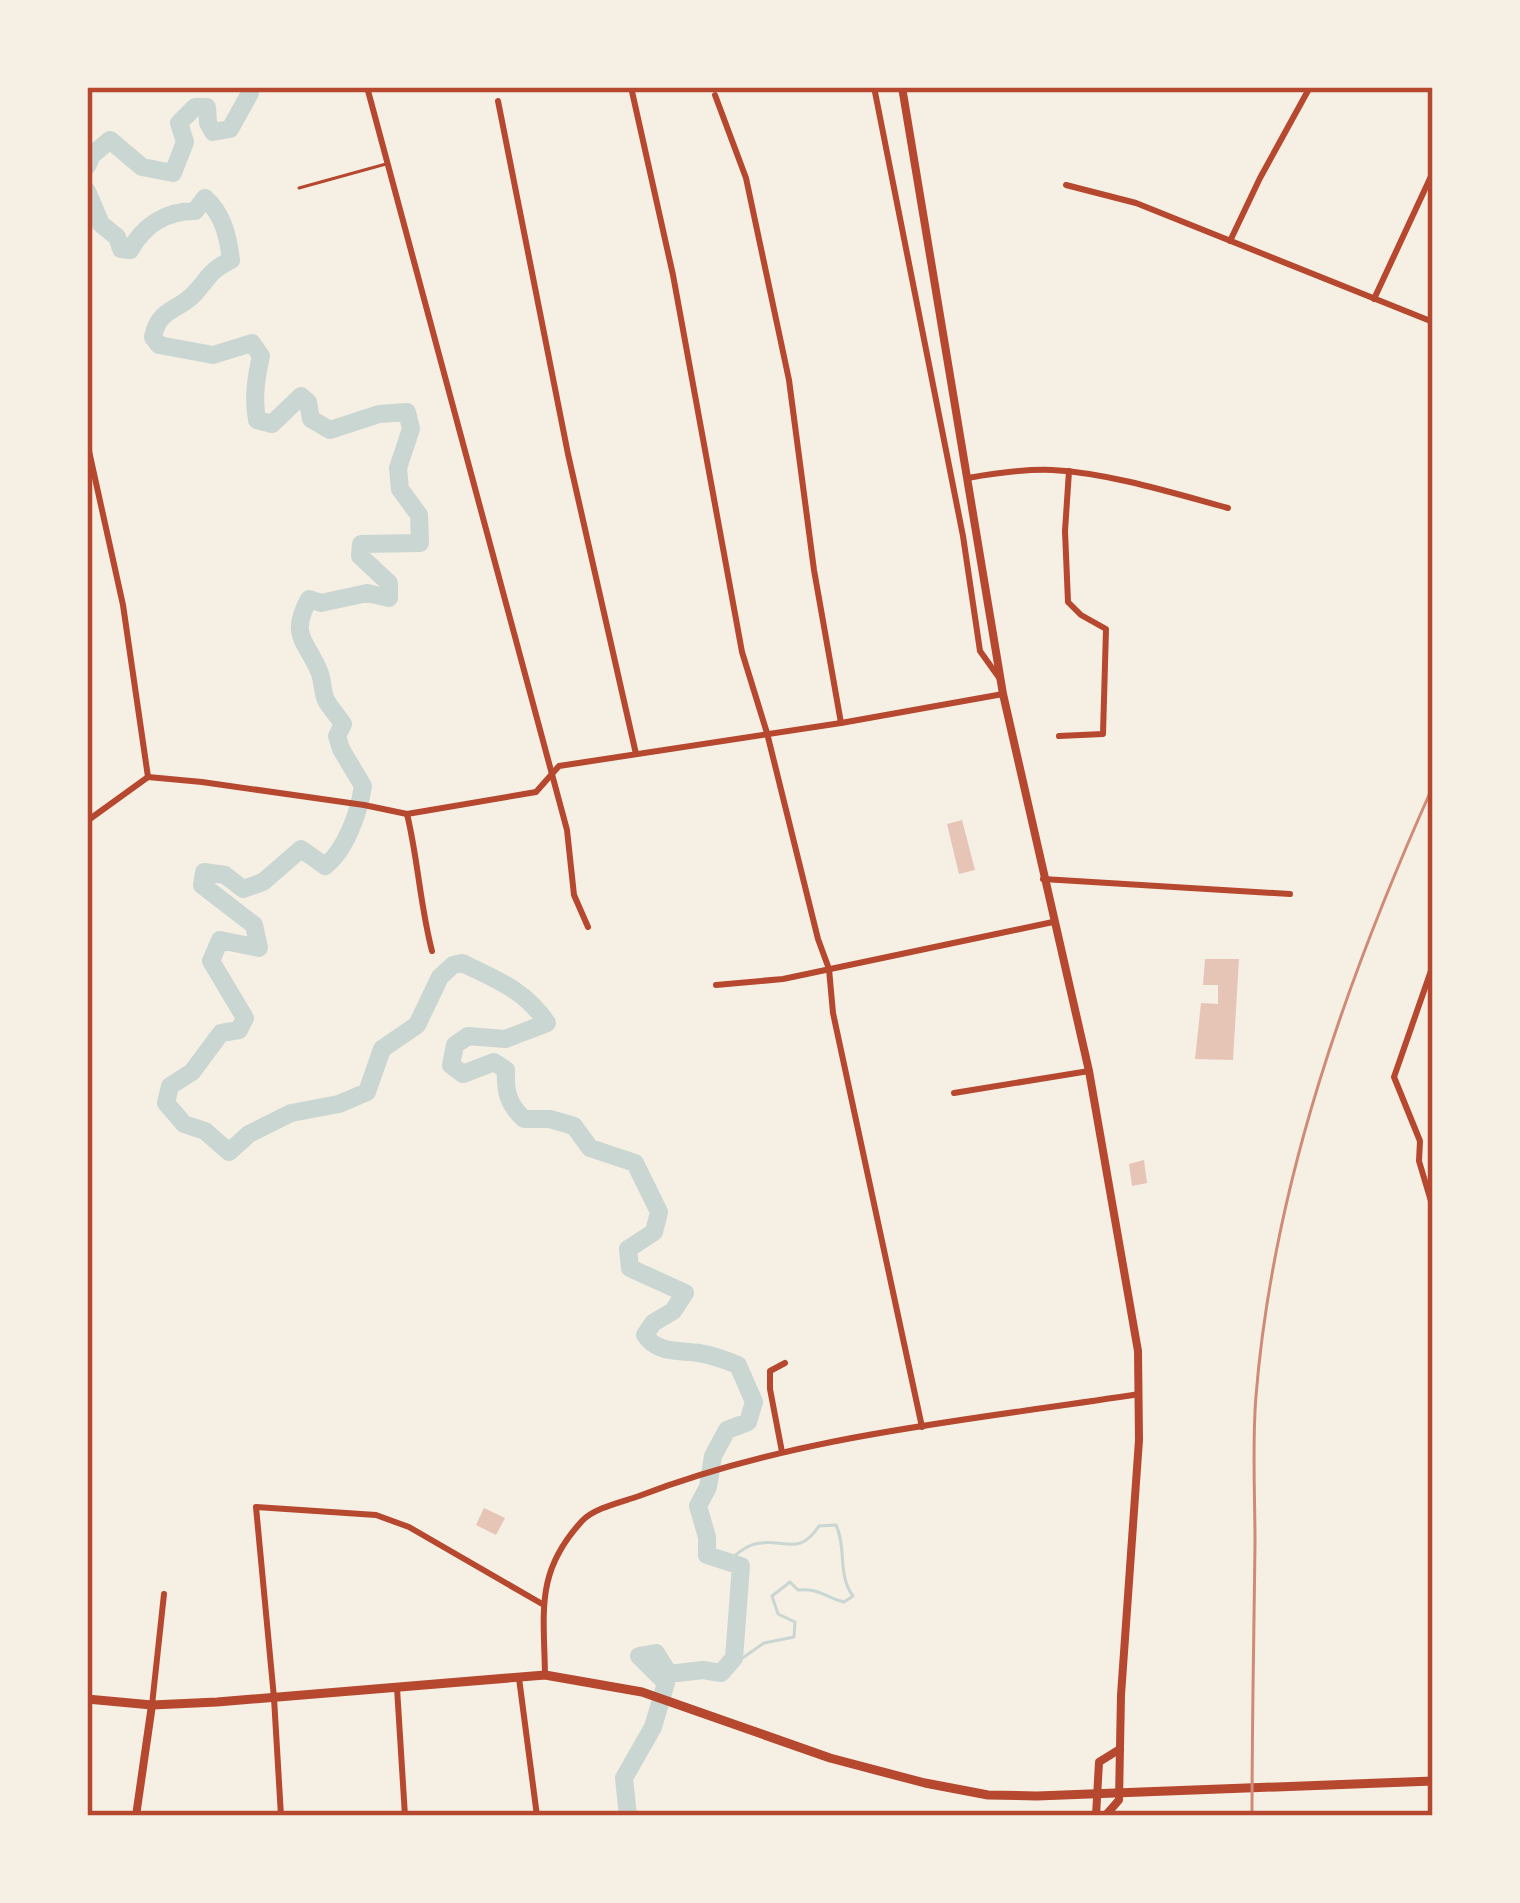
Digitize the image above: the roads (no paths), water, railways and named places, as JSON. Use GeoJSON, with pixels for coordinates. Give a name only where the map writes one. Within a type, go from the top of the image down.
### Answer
{"type":"FeatureCollection","features":[{"type":"Feature","properties":{"kind":"main road"},"geometry":{"type":"LineString","coordinates":[[87,1699],[152,1705],[545,1675],[642,1692],[830,1758],[925,1784],[988,1795],[1433,1781]]}},
{"type":"Feature","properties":{"kind":"street"},"geometry":{"type":"LineString","coordinates":[[367,87],[567,830],[574,895],[588,927]]}},
{"type":"Feature","properties":{"kind":"street"},"geometry":{"type":"LineString","coordinates":[[631,87],[668,252],[742,652],[830,969],[833,1013],[922,1427]]}},
{"type":"Feature","properties":{"kind":"street"},"geometry":{"type":"LineString","coordinates":[[874,87],[954,490],[980,651],[1001,680]]}},
{"type":"Feature","properties":{"kind":"street"},"geometry":{"type":"LineString","coordinates":[[902,87],[1003,694],[1089,1071],[1138,1351],[1120,1800],[1100,1816]]}},
{"type":"Feature","properties":{"kind":"street"},"geometry":{"type":"LineString","coordinates":[[1231,241],[1310,87]]}},
{"type":"Feature","properties":{"kind":"street"},"geometry":{"type":"LineString","coordinates":[[715,95],[746,178],[789,380],[814,570],[841,723]]}},
{"type":"Feature","properties":{"kind":"street"},"geometry":{"type":"LineString","coordinates":[[498,101],[568,454],[636,754]]}},
{"type":"Feature","properties":{"kind":"street"},"geometry":{"type":"LineString","coordinates":[[1373,299],[1433,172]]}},
{"type":"Feature","properties":{"kind":"street"},"geometry":{"type":"LineString","coordinates":[[1066,185],[1136,203],[1433,322]]}},
{"type":"Feature","properties":{"kind":"street"},"geometry":{"type":"LineString","coordinates":[[87,442],[123,604],[148,777]]}},
{"type":"Feature","properties":{"kind":"street"},"geometry":{"type":"LineString","coordinates":[[968,478],[1010,471],[1069,471],[1228,508]]}},
{"type":"Feature","properties":{"kind":"street"},"geometry":{"type":"LineString","coordinates":[[1059,736],[1103,734],[1106,629],[1067,602],[1064,551],[1069,471]]}},
{"type":"Feature","properties":{"kind":"street"},"geometry":{"type":"LineString","coordinates":[[87,821],[148,777],[406,814],[536,792],[559,766],[1003,694]]}},
{"type":"Feature","properties":{"kind":"street"},"geometry":{"type":"LineString","coordinates":[[406,814],[431,951]]}},
{"type":"Feature","properties":{"kind":"street"},"geometry":{"type":"LineString","coordinates":[[1043,878],[1290,894]]}},
{"type":"Feature","properties":{"kind":"street"},"geometry":{"type":"LineString","coordinates":[[716,985],[783,979],[1053,922]]}},
{"type":"Feature","properties":{"kind":"street"},"geometry":{"type":"LineString","coordinates":[[1433,965],[1394,1077],[1420,1141],[1419,1161],[1433,1208]]}},
{"type":"Feature","properties":{"kind":"street"},"geometry":{"type":"LineString","coordinates":[[954,1094],[1089,1071]]}},
{"type":"Feature","properties":{"kind":"street"},"geometry":{"type":"LineString","coordinates":[[782,1453],[770,1370],[785,1363]]}},
{"type":"Feature","properties":{"kind":"street"},"geometry":{"type":"LineString","coordinates":[[545,1675],[544,1605],[549,1568],[586,1516],[702,1473],[782,1453],[1138,1394]]}},
{"type":"Feature","properties":{"kind":"street"},"geometry":{"type":"LineString","coordinates":[[281,1816],[256,1507],[376,1514],[409,1527],[544,1605]]}},
{"type":"Feature","properties":{"kind":"street"},"geometry":{"type":"LineString","coordinates":[[136,1816],[164,1594]]}},
{"type":"Feature","properties":{"kind":"street"},"geometry":{"type":"LineString","coordinates":[[519,1678],[537,1816]]}},
{"type":"Feature","properties":{"kind":"street"},"geometry":{"type":"LineString","coordinates":[[397,1688],[405,1816]]}},
{"type":"Feature","properties":{"kind":"street"},"geometry":{"type":"LineString","coordinates":[[1100,1816],[1099,1762],[1121,1748]]}},
{"type":"Feature","properties":{"kind":"lane"},"geometry":{"type":"LineString","coordinates":[[299,188],[388,163]]}},
{"type":"Feature","properties":{"kind":"waterway"},"geometry":{"type":"LineString","coordinates":[[87,166],[110,140],[142,167],[173,173],[185,142],[179,123],[195,107],[207,107],[213,132],[230,129],[249,87]]}},
{"type":"Feature","properties":{"kind":"waterway"},"geometry":{"type":"LineString","coordinates":[[87,191],[101,224],[117,237],[121,249],[130,250],[157,221],[195,211],[205,198],[224,226],[231,260],[164,316],[153,337],[159,345],[213,355],[252,343],[261,356],[257,420],[272,424],[301,396],[308,402],[311,419],[330,430],[379,414],[407,412],[411,429],[398,468],[400,489],[419,515],[420,543],[361,544],[360,556],[389,583],[389,598],[367,593],[321,603],[309,599],[303,611],[302,637],[319,671],[326,700],[343,724],[337,736],[341,749],[363,786],[358,807],[345,841],[325,866],[301,849],[263,882],[243,889],[225,875],[204,872],[202,885],[254,925],[259,948],[220,940],[211,961],[245,1018],[239,1030],[221,1033],[192,1072],[170,1086],[166,1103],[184,1124],[205,1131],[229,1152],[249,1134],[291,1113],[339,1104],[367,1092],[382,1049],[417,1025],[440,977],[462,963],[487,975],[520,994],[547,1023],[505,1039],[468,1036],[455,1045],[451,1065],[463,1074],[494,1062],[506,1070],[509,1097],[524,1119],[550,1119],[574,1126],[590,1148],[635,1163],[659,1212],[654,1232],[628,1249],[630,1268],[685,1293],[673,1311],[653,1323],[645,1335],[662,1348],[738,1365],[754,1402],[748,1422],[727,1430],[713,1456],[708,1487],[698,1506],[707,1555],[741,1566],[734,1658],[721,1673],[669,1674],[656,1653],[639,1656],[666,1683],[653,1727],[624,1778],[628,1816]]}},
{"type":"Feature","properties":{"kind":"waterway"},"geometry":{"type":"LineString","coordinates":[[721,1673],[764,1643],[794,1637],[795,1622],[778,1614],[772,1596],[790,1582],[798,1590],[844,1602],[853,1596],[845,1579],[836,1525],[819,1526],[797,1544],[751,1545],[729,1560]]}},
{"type":"Feature","properties":{"kind":"railway"},"geometry":{"type":"LineString","coordinates":[[1252,1816],[1254,1451],[1265,1317],[1297,1161],[1319,1084],[1371,933],[1433,786]]}}]}
